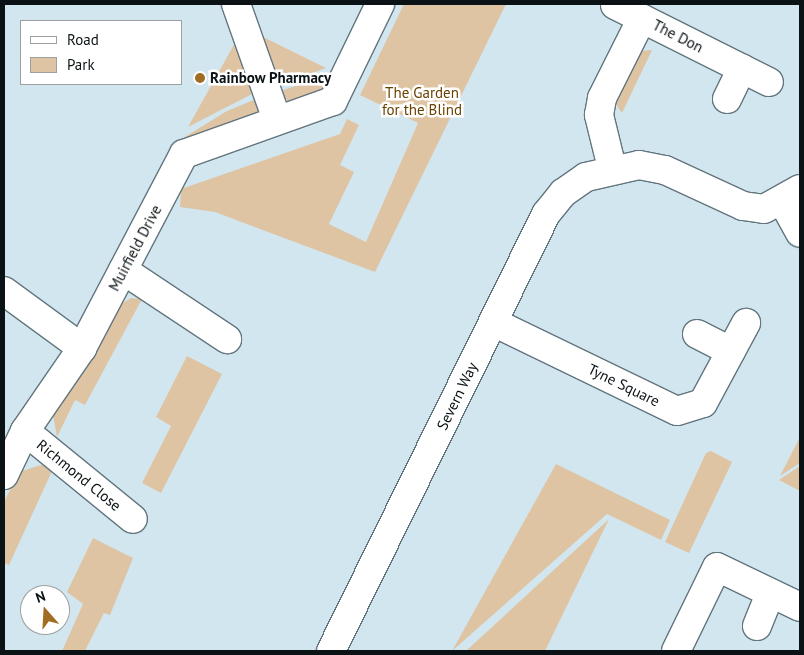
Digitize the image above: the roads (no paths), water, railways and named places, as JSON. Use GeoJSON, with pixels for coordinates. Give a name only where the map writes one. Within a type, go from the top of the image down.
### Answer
{"type":"FeatureCollection","features":[{"type":"Feature","properties":{"kind":"street"},"geometry":{"type":"LineString","coordinates":[[236,4],[277,120]]}},
{"type":"Feature","properties":{"kind":"street","name":"Muirfield Drive"},"geometry":{"type":"LineString","coordinates":[[4,476],[25,431],[82,348],[184,154],[332,101],[380,4]]}},
{"type":"Feature","properties":{"kind":"street","name":"The Don"},"geometry":{"type":"LineString","coordinates":[[615,5],[768,82]]}},
{"type":"Feature","properties":{"kind":"street"},"geometry":{"type":"LineString","coordinates":[[612,168],[599,115],[602,98],[642,18]]}},
{"type":"Feature","properties":{"kind":"street"},"geometry":{"type":"LineString","coordinates":[[727,99],[742,68]]}},
{"type":"Feature","properties":{"kind":"street","name":"Severn Way"},"geometry":{"type":"LineString","coordinates":[[331,651],[546,214],[563,193],[586,177],[612,168],[640,166],[665,170],[743,206],[764,209],[792,195]]}},
{"type":"Feature","properties":{"kind":"street"},"geometry":{"type":"LineString","coordinates":[[792,195],[800,234]]}},
{"type":"Feature","properties":{"kind":"street"},"geometry":{"type":"LineString","coordinates":[[123,270],[227,339]]}},
{"type":"Feature","properties":{"kind":"street"},"geometry":{"type":"LineString","coordinates":[[4,291],[82,348]]}},
{"type":"Feature","properties":{"kind":"street","name":"Tyne Square"},"geometry":{"type":"LineString","coordinates":[[493,322],[677,411],[703,403],[746,323]]}},
{"type":"Feature","properties":{"kind":"street"},"geometry":{"type":"LineString","coordinates":[[698,334],[731,351]]}},
{"type":"Feature","properties":{"kind":"street","name":"Richmond Close"},"geometry":{"type":"LineString","coordinates":[[25,431],[133,519]]}},
{"type":"Feature","properties":{"kind":"street"},"geometry":{"type":"LineString","coordinates":[[676,651],[717,567],[800,607]]}},
{"type":"Feature","properties":{"kind":"street"},"geometry":{"type":"LineString","coordinates":[[756,626],[770,593]]}},
{"type":"Feature","properties":{"kind":"place","name":"Rainbow Pharmacy"},"geometry":{"type":"Point","coordinates":[200,78]}},
{"type":"Feature","properties":{"kind":"park label","name":"The Garden for the Blind"},"geometry":{"type":"Point","coordinates":[422,100]}}]}
